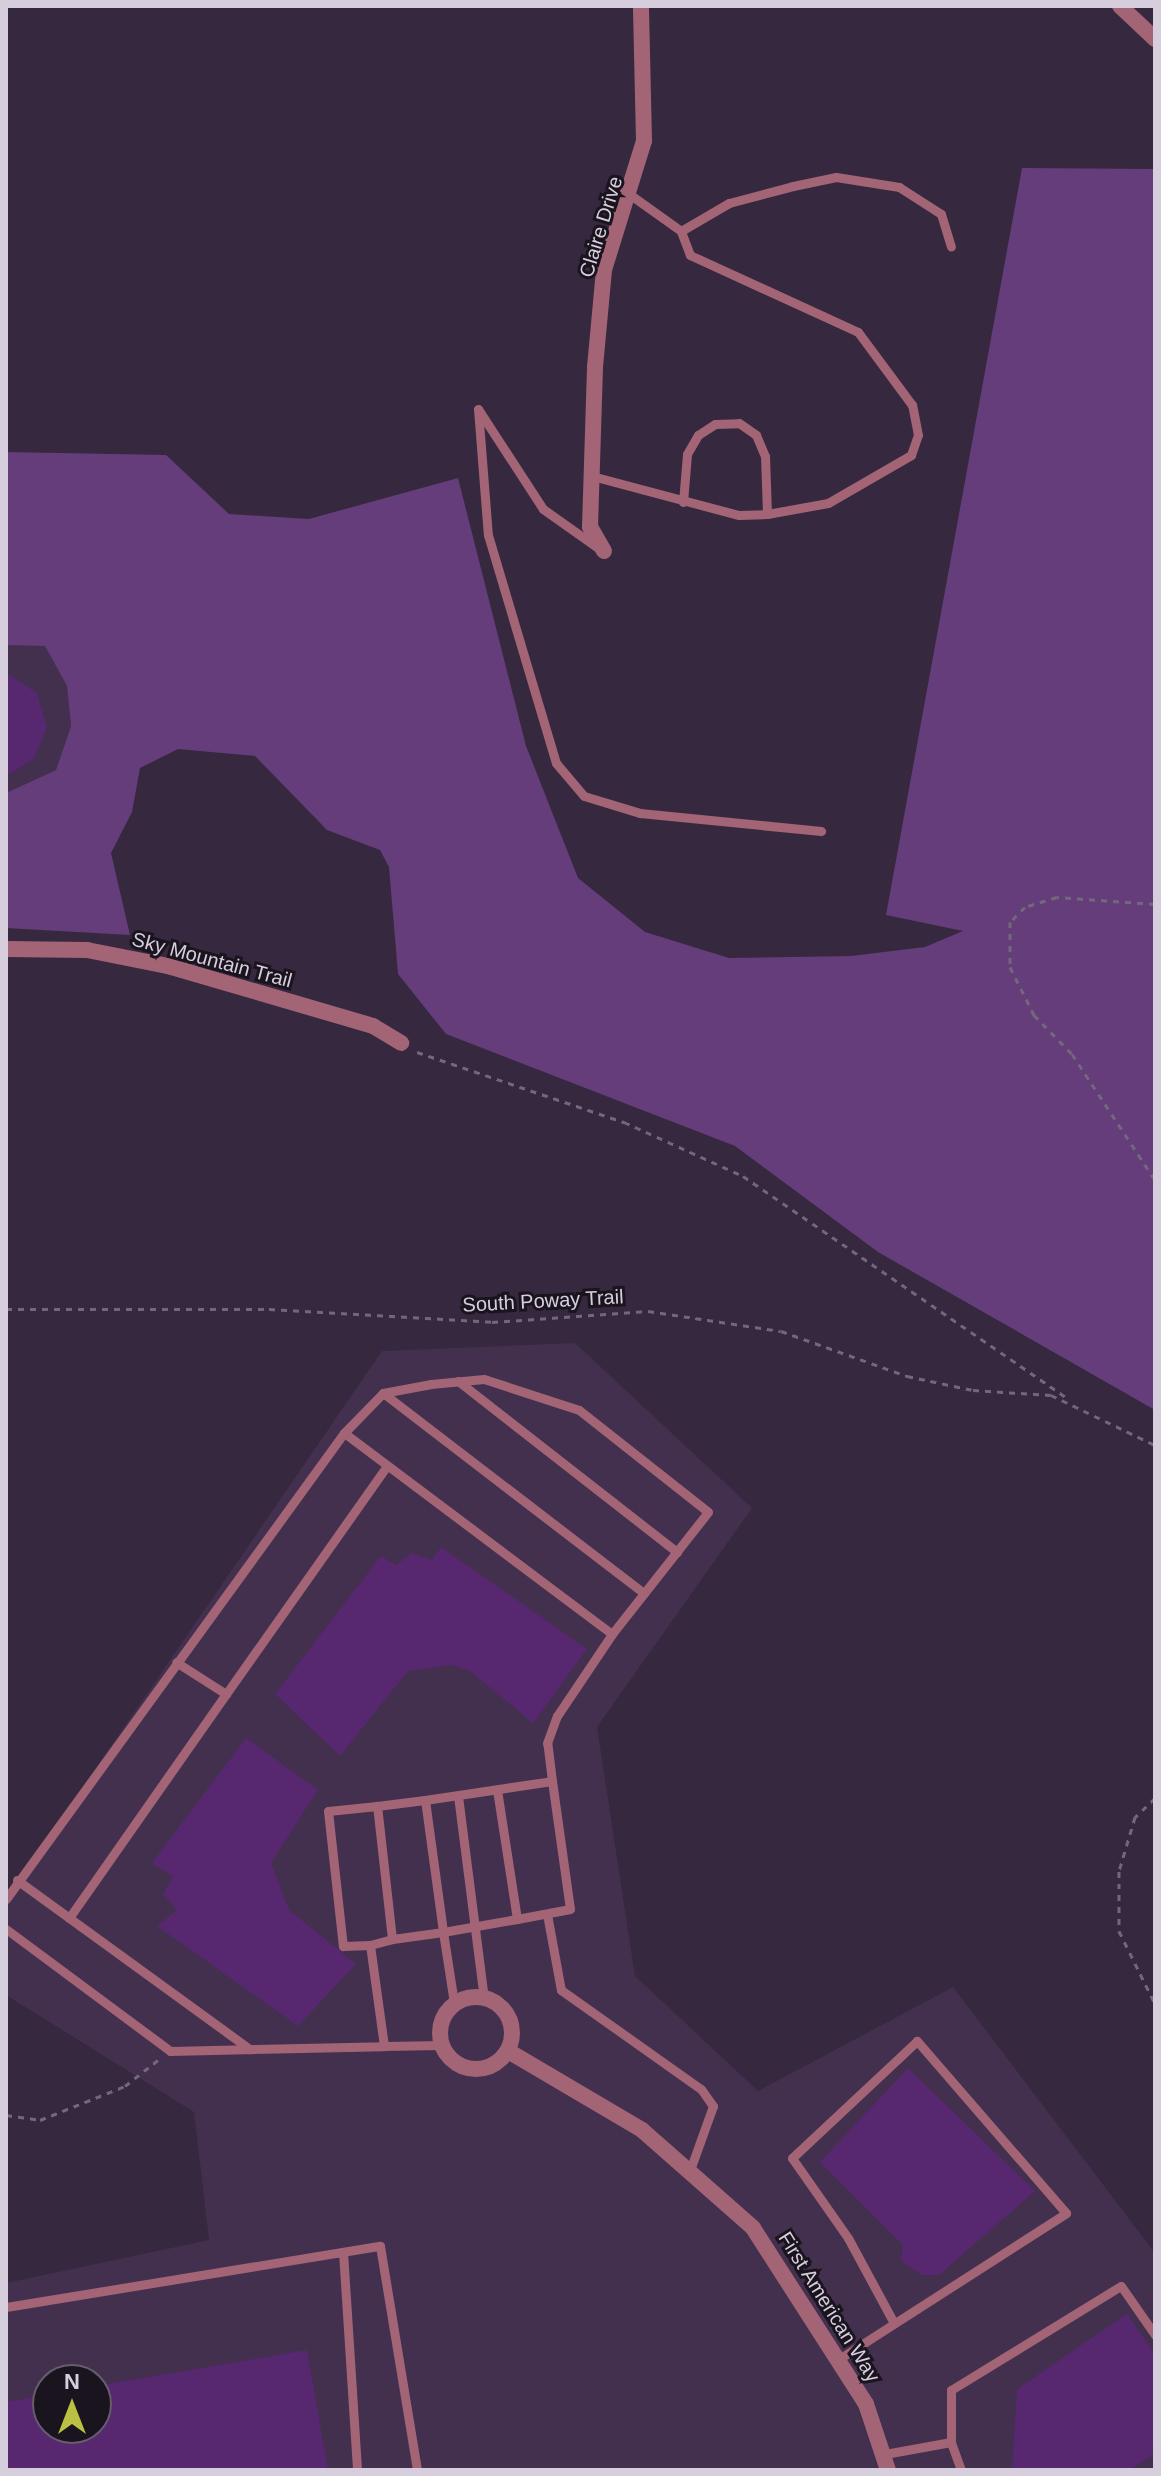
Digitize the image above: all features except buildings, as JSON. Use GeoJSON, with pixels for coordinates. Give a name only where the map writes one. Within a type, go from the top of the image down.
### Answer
{"type":"FeatureCollection","features":[{"type":"Feature","properties":{"kind":"street","name":"Claire Drive"},"geometry":{"type":"LineString","coordinates":[[604,551],[590,527],[604,270],[632,196],[644,141],[641,6]]}},
{"type":"Feature","properties":{"kind":"street"},"geometry":{"type":"LineString","coordinates":[[1122,9],[1155,39]]}},
{"type":"Feature","properties":{"kind":"street","name":"Sky Mountain Trail"},"geometry":{"type":"LineString","coordinates":[[6,949],[87,950],[168,966],[373,1026],[407,1047]]}},
{"type":"Feature","properties":{"kind":"street"},"geometry":{"type":"LineString","coordinates":[[484,1998],[509,2018],[508,2051],[490,2067],[466,2068],[441,2045],[441,2022],[454,2003],[484,1998]]}},
{"type":"Feature","properties":{"kind":"street","name":"First American Way"},"geometry":{"type":"LineString","coordinates":[[508,2051],[691,2167],[780,2261],[839,2359],[887,2462]]}},
{"type":"Feature","properties":{"kind":"lane"},"geometry":{"type":"LineString","coordinates":[[681,231],[729,203],[836,177],[899,187],[941,214],[951,247]]}},
{"type":"Feature","properties":{"kind":"lane"},"geometry":{"type":"LineString","coordinates":[[592,476],[683,502],[767,514],[828,503],[911,455],[918,435],[912,405],[858,332],[820,308],[690,255],[681,231],[632,196]]}},
{"type":"Feature","properties":{"kind":"lane"},"geometry":{"type":"LineString","coordinates":[[604,551],[568,533],[543,509],[478,409],[488,535],[556,763],[584,796],[640,813],[821,831]]}},
{"type":"Feature","properties":{"kind":"lane"},"geometry":{"type":"LineString","coordinates":[[683,502],[687,454],[698,435],[715,424],[739,423],[756,435],[765,456],[767,514]]}},
{"type":"Feature","properties":{"kind":"lane"},"geometry":{"type":"LineString","coordinates":[[458,1381],[677,1552]]}},
{"type":"Feature","properties":{"kind":"lane"},"geometry":{"type":"LineString","coordinates":[[6,1899],[344,1433],[383,1393],[458,1381],[532,1390],[579,1410],[708,1512],[612,1634],[557,1716],[547,1743],[570,1909],[370,1945],[343,1946],[328,1811],[552,1781]]}},
{"type":"Feature","properties":{"kind":"lane"},"geometry":{"type":"LineString","coordinates":[[383,1393],[644,1593]]}},
{"type":"Feature","properties":{"kind":"lane"},"geometry":{"type":"LineString","coordinates":[[344,1433],[612,1634]]}},
{"type":"Feature","properties":{"kind":"lane"},"geometry":{"type":"LineString","coordinates":[[69,1918],[387,1466]]}},
{"type":"Feature","properties":{"kind":"lane"},"geometry":{"type":"LineString","coordinates":[[176,1662],[226,1694]]}},
{"type":"Feature","properties":{"kind":"lane"},"geometry":{"type":"LineString","coordinates":[[497,1790],[517,1919]]}},
{"type":"Feature","properties":{"kind":"lane"},"geometry":{"type":"LineString","coordinates":[[458,1796],[484,1998]]}},
{"type":"Feature","properties":{"kind":"lane"},"geometry":{"type":"LineString","coordinates":[[425,1800],[454,2003]]}},
{"type":"Feature","properties":{"kind":"lane"},"geometry":{"type":"LineString","coordinates":[[377,1806],[392,1939]]}},
{"type":"Feature","properties":{"kind":"lane"},"geometry":{"type":"LineString","coordinates":[[17,1880],[250,2049]]}},
{"type":"Feature","properties":{"kind":"lane"},"geometry":{"type":"LineString","coordinates":[[547,1914],[561,1990],[701,2089],[713,2106],[691,2167]]}},
{"type":"Feature","properties":{"kind":"lane"},"geometry":{"type":"LineString","coordinates":[[6,1929],[170,2051],[441,2045]]}},
{"type":"Feature","properties":{"kind":"lane"},"geometry":{"type":"LineString","coordinates":[[370,1945],[384,2046]]}},
{"type":"Feature","properties":{"kind":"lane"},"geometry":{"type":"LineString","coordinates":[[839,2359],[1066,2213],[917,2041],[792,2158],[848,2238],[894,2323]]}},
{"type":"Feature","properties":{"kind":"lane"},"geometry":{"type":"LineString","coordinates":[[6,2307],[380,2246],[417,2470]]}},
{"type":"Feature","properties":{"kind":"lane"},"geometry":{"type":"LineString","coordinates":[[343,2252],[357,2470]]}},
{"type":"Feature","properties":{"kind":"lane"},"geometry":{"type":"LineString","coordinates":[[961,2470],[951,2442],[951,2390],[1121,2286],[1155,2335]]}},
{"type":"Feature","properties":{"kind":"lane"},"geometry":{"type":"LineString","coordinates":[[887,2462],[951,2442]]}},
{"type":"Feature","properties":{"kind":"path"},"geometry":{"type":"LineString","coordinates":[[1155,904],[1057,897],[1025,907],[1010,922],[1010,967],[1034,1015],[1072,1054],[1155,1180]]}},
{"type":"Feature","properties":{"kind":"path"},"geometry":{"type":"LineString","coordinates":[[407,1047],[624,1122],[743,1176],[1072,1401]]}},
{"type":"Feature","properties":{"kind":"path","name":"South Poway Trail"},"geometry":{"type":"LineString","coordinates":[[6,1309],[269,1309],[492,1322],[648,1311],[781,1331],[959,1388],[1072,1401],[1155,1445]]}},
{"type":"Feature","properties":{"kind":"path"},"geometry":{"type":"LineString","coordinates":[[1155,1798],[1135,1817],[1119,1871],[1119,1931],[1155,2004]]}},
{"type":"Feature","properties":{"kind":"path"},"geometry":{"type":"LineString","coordinates":[[6,2115],[40,2120],[125,2086],[170,2051]]}},
{"type":"Feature","properties":{"kind":"shaded area"},"geometry":{"type":"Polygon","coordinates":[[[1022,168],[1155,169],[1155,1410],[878,1252],[735,1146],[446,1034],[398,974],[389,867],[380,850],[327,830],[255,756],[178,749],[140,768],[132,812],[111,853],[130,935],[6,928],[6,793],[56,770],[71,726],[67,686],[45,646],[6,645],[6,452],[166,455],[229,514],[309,519],[458,478],[526,746],[578,878],[645,932],[729,958],[851,956],[925,947],[963,931],[886,915],[1022,168]]]}},
{"type":"Feature","properties":{"kind":"shaded area"},"geometry":{"type":"Polygon","coordinates":[[[6,645],[45,645],[67,686],[71,726],[56,770],[6,793],[6,645]]]}},
{"type":"Feature","properties":{"kind":"shaded area"},"geometry":{"type":"Polygon","coordinates":[[[575,1343],[752,1508],[597,1727],[635,1976],[758,2091],[953,1987],[1155,2253],[1155,2470],[6,2470],[6,2283],[209,2240],[194,2112],[6,1995],[6,1899],[382,1351],[575,1343]]]}}]}
